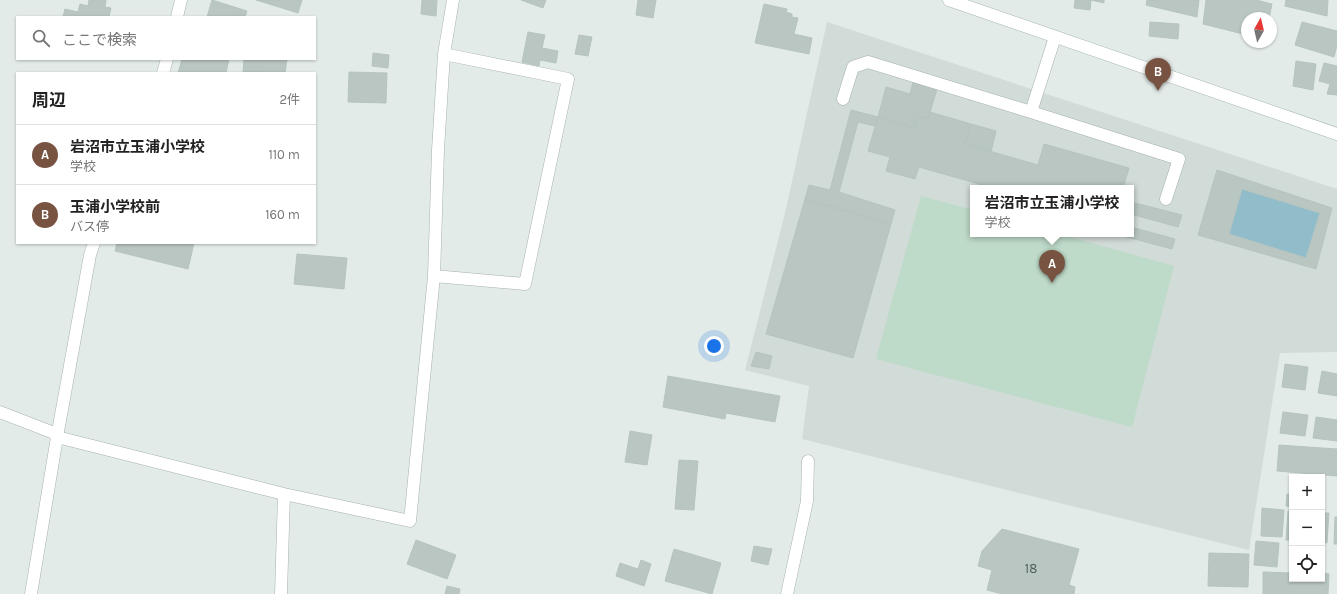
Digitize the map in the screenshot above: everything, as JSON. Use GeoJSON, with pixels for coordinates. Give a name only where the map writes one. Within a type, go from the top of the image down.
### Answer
{"type":"FeatureCollection","features":[{"type":"Feature","properties":{"kind":"street"},"geometry":{"type":"LineString","coordinates":[[177,16],[181,0]]}},
{"type":"Feature","properties":{"kind":"street"},"geometry":{"type":"LineString","coordinates":[[0,412],[54,433],[56,437],[284,494],[410,522],[434,276],[438,150],[444,54],[453,0]]}},
{"type":"Feature","properties":{"kind":"street"},"geometry":{"type":"LineString","coordinates":[[949,0],[1337,134]]}},
{"type":"Feature","properties":{"kind":"street"},"geometry":{"type":"LineString","coordinates":[[1032,112],[1056,37]]}},
{"type":"Feature","properties":{"kind":"street"},"geometry":{"type":"LineString","coordinates":[[434,276],[525,284],[568,79],[444,54]]}},
{"type":"Feature","properties":{"kind":"street"},"geometry":{"type":"LineString","coordinates":[[163,72],[167,60]]}},
{"type":"Feature","properties":{"kind":"street"},"geometry":{"type":"LineString","coordinates":[[843,99],[853,67],[868,62],[1032,112],[1179,159],[1166,198]]}},
{"type":"Feature","properties":{"kind":"street"},"geometry":{"type":"LineString","coordinates":[[31,594],[56,437],[90,255],[94,244]]}},
{"type":"Feature","properties":{"kind":"street"},"geometry":{"type":"LineString","coordinates":[[787,594],[807,501],[808,461]]}},
{"type":"Feature","properties":{"kind":"street"},"geometry":{"type":"LineString","coordinates":[[281,594],[284,494]]}},
{"type":"Feature","properties":{"kind":"shaded area"},"geometry":{"type":"Polygon","coordinates":[[[827,22],[1337,189],[1337,352],[1280,353],[1249,550],[802,439],[809,386],[745,370],[785,213],[827,22]]]}},
{"type":"Feature","properties":{"kind":"green space"},"geometry":{"type":"Polygon","coordinates":[[[921,196],[970,209],[970,237],[1070,237],[1174,266],[1132,427],[876,359],[921,196]]]}},
{"type":"Feature","properties":{"kind":"water"},"geometry":{"type":"Polygon","coordinates":[[[1242,189],[1320,213],[1306,258],[1229,234],[1242,189]]]}},
{"type":"Feature","properties":{"kind":"building"},"geometry":{"type":"Polygon","coordinates":[[[89,0],[106,0],[105,7],[111,8],[109,16],[63,16],[65,9],[78,12],[80,4],[88,6],[89,0]]]}},
{"type":"Feature","properties":{"kind":"building"},"geometry":{"type":"Polygon","coordinates":[[[212,0],[247,11],[245,16],[207,16],[212,0]]]}},
{"type":"Feature","properties":{"kind":"building"},"geometry":{"type":"Polygon","coordinates":[[[256,0],[302,0],[298,13],[256,0]]]}},
{"type":"Feature","properties":{"kind":"building"},"geometry":{"type":"Polygon","coordinates":[[[422,0],[437,0],[436,16],[421,14],[422,0]]]}},
{"type":"Feature","properties":{"kind":"building"},"geometry":{"type":"Polygon","coordinates":[[[521,0],[546,0],[543,8],[521,0]]]}},
{"type":"Feature","properties":{"kind":"building"},"geometry":{"type":"Polygon","coordinates":[[[638,0],[656,0],[653,18],[636,15],[638,0]]]}},
{"type":"Feature","properties":{"kind":"building"},"geometry":{"type":"Polygon","coordinates":[[[1075,0],[1091,0],[1090,10],[1074,8],[1075,0]]]}},
{"type":"Feature","properties":{"kind":"building"},"geometry":{"type":"Polygon","coordinates":[[[1091,0],[1104,0],[1104,3],[1091,0]]]}},
{"type":"Feature","properties":{"kind":"building"},"geometry":{"type":"Polygon","coordinates":[[[1147,0],[1199,0],[1197,17],[1146,5],[1147,0]]]}},
{"type":"Feature","properties":{"kind":"building"},"geometry":{"type":"Polygon","coordinates":[[[1206,0],[1256,0],[1272,4],[1270,12],[1241,12],[1241,34],[1203,24],[1206,0]]]}},
{"type":"Feature","properties":{"kind":"building"},"geometry":{"type":"Polygon","coordinates":[[[1286,0],[1328,0],[1327,16],[1285,6],[1286,0]]]}},
{"type":"Feature","properties":{"kind":"building"},"geometry":{"type":"Polygon","coordinates":[[[764,4],[787,9],[786,12],[792,14],[792,17],[798,18],[794,34],[812,38],[809,54],[755,43],[764,4]]]}},
{"type":"Feature","properties":{"kind":"building"},"geometry":{"type":"Polygon","coordinates":[[[1150,22],[1179,24],[1178,39],[1149,36],[1150,22]]]}},
{"type":"Feature","properties":{"kind":"building"},"geometry":{"type":"Polygon","coordinates":[[[1302,22],[1337,31],[1337,45],[1334,57],[1295,45],[1302,22]]]}},
{"type":"Feature","properties":{"kind":"building"},"geometry":{"type":"Polygon","coordinates":[[[528,32],[545,35],[542,48],[558,51],[556,63],[540,60],[539,66],[522,62],[528,32]]]}},
{"type":"Feature","properties":{"kind":"building"},"geometry":{"type":"Polygon","coordinates":[[[579,35],[592,37],[588,56],[575,54],[579,35]]]}},
{"type":"Feature","properties":{"kind":"building"},"geometry":{"type":"Polygon","coordinates":[[[373,53],[389,55],[388,68],[372,66],[373,53]]]}},
{"type":"Feature","properties":{"kind":"building"},"geometry":{"type":"Polygon","coordinates":[[[182,60],[229,60],[226,72],[178,72],[182,60]]]}},
{"type":"Feature","properties":{"kind":"building"},"geometry":{"type":"Polygon","coordinates":[[[244,60],[287,60],[285,72],[243,72],[244,60]]]}},
{"type":"Feature","properties":{"kind":"building"},"geometry":{"type":"Polygon","coordinates":[[[1296,61],[1316,64],[1313,90],[1293,86],[1296,61]]]}},
{"type":"Feature","properties":{"kind":"building"},"geometry":{"type":"Polygon","coordinates":[[[1324,63],[1337,66],[1337,95],[1327,94],[1330,84],[1319,81],[1324,63]]]}},
{"type":"Feature","properties":{"kind":"building"},"geometry":{"type":"Polygon","coordinates":[[[349,72],[387,73],[386,103],[348,102],[349,72]]]}},
{"type":"Feature","properties":{"kind":"building"},"geometry":{"type":"Polygon","coordinates":[[[913,82],[937,89],[928,119],[917,116],[914,128],[878,117],[886,87],[910,94],[913,82]]]}},
{"type":"Feature","properties":{"kind":"building"},"geometry":{"type":"Polygon","coordinates":[[[851,110],[878,117],[875,126],[858,122],[839,192],[895,210],[891,224],[805,199],[809,185],[830,190],[851,110]]]}},
{"type":"Feature","properties":{"kind":"building"},"geometry":{"type":"Polygon","coordinates":[[[930,112],[971,124],[965,144],[1038,165],[1044,144],[1129,168],[1124,185],[982,185],[919,167],[915,179],[886,171],[890,157],[868,151],[878,117],[914,128],[917,116],[928,119],[930,112]]]}},
{"type":"Feature","properties":{"kind":"building"},"geometry":{"type":"Polygon","coordinates":[[[971,124],[996,131],[991,152],[965,144],[971,124]]]}},
{"type":"Feature","properties":{"kind":"building"},"geometry":{"type":"Polygon","coordinates":[[[1217,170],[1332,208],[1316,269],[1198,235],[1217,170]],[[1242,189],[1229,234],[1306,258],[1320,213],[1242,189]]]}},
{"type":"Feature","properties":{"kind":"building"},"geometry":{"type":"Polygon","coordinates":[[[805,199],[891,224],[853,358],[766,334],[805,199]]]}},
{"type":"Feature","properties":{"kind":"building"},"geometry":{"type":"Polygon","coordinates":[[[1134,203],[1182,215],[1178,227],[1134,215],[1134,203]]]}},
{"type":"Feature","properties":{"kind":"building"},"geometry":{"type":"Polygon","coordinates":[[[1134,228],[1175,239],[1172,249],[1127,237],[1134,237],[1134,228]]]}},
{"type":"Feature","properties":{"kind":"building"},"geometry":{"type":"Polygon","coordinates":[[[117,244],[194,244],[188,269],[115,251],[117,244]]]}},
{"type":"Feature","properties":{"kind":"building"},"geometry":{"type":"Polygon","coordinates":[[[297,254],[347,258],[344,289],[294,284],[297,254]]]}},
{"type":"Feature","properties":{"kind":"building"},"geometry":{"type":"Polygon","coordinates":[[[756,352],[772,356],[769,369],[751,366],[756,352]]]}},
{"type":"Feature","properties":{"kind":"building"},"geometry":{"type":"Polygon","coordinates":[[[1285,364],[1308,367],[1305,390],[1282,387],[1285,364]]]}},
{"type":"Feature","properties":{"kind":"building"},"geometry":{"type":"Polygon","coordinates":[[[1322,371],[1337,374],[1337,396],[1318,393],[1322,371]]]}},
{"type":"Feature","properties":{"kind":"building"},"geometry":{"type":"Polygon","coordinates":[[[668,376],[780,396],[775,422],[726,413],[725,419],[663,407],[668,376]]]}},
{"type":"Feature","properties":{"kind":"building"},"geometry":{"type":"Polygon","coordinates":[[[1283,412],[1308,415],[1305,436],[1280,433],[1283,412]]]}},
{"type":"Feature","properties":{"kind":"building"},"geometry":{"type":"Polygon","coordinates":[[[1316,417],[1337,420],[1337,441],[1313,438],[1316,417]]]}},
{"type":"Feature","properties":{"kind":"building"},"geometry":{"type":"Polygon","coordinates":[[[630,431],[652,435],[647,465],[625,462],[630,431]]]}},
{"type":"Feature","properties":{"kind":"building"},"geometry":{"type":"Polygon","coordinates":[[[1279,445],[1337,449],[1337,476],[1277,471],[1279,445]]]}},
{"type":"Feature","properties":{"kind":"building"},"geometry":{"type":"Polygon","coordinates":[[[679,460],[698,461],[694,510],[675,509],[679,460]]]}},
{"type":"Feature","properties":{"kind":"building"},"geometry":{"type":"Polygon","coordinates":[[[1287,494],[1289,494],[1289,506],[1286,506],[1287,494]]]}},
{"type":"Feature","properties":{"kind":"building"},"geometry":{"type":"Polygon","coordinates":[[[1262,508],[1284,510],[1282,537],[1261,536],[1262,508]]]}},
{"type":"Feature","properties":{"kind":"building"},"geometry":{"type":"Polygon","coordinates":[[[1288,511],[1289,511],[1289,540],[1286,540],[1288,511]]]}},
{"type":"Feature","properties":{"kind":"building"},"geometry":{"type":"Polygon","coordinates":[[[1325,513],[1329,513],[1327,543],[1325,543],[1325,513]]]}},
{"type":"Feature","properties":{"kind":"building"},"geometry":{"type":"Polygon","coordinates":[[[1335,517],[1337,517],[1337,544],[1334,544],[1335,517]]]}},
{"type":"Feature","properties":{"kind":"building"},"geometry":{"type":"Polygon","coordinates":[[[1002,529],[1079,549],[1069,585],[1075,587],[1074,594],[1002,594],[987,590],[992,570],[978,566],[982,551],[1002,529]]]}},
{"type":"Feature","properties":{"kind":"building"},"geometry":{"type":"Polygon","coordinates":[[[416,540],[456,555],[447,579],[407,564],[416,540]]]}},
{"type":"Feature","properties":{"kind":"building"},"geometry":{"type":"Polygon","coordinates":[[[1256,541],[1279,543],[1277,567],[1254,565],[1256,541]]]}},
{"type":"Feature","properties":{"kind":"building"},"geometry":{"type":"Polygon","coordinates":[[[754,546],[772,549],[768,565],[751,561],[754,546]]]}},
{"type":"Feature","properties":{"kind":"building"},"geometry":{"type":"Polygon","coordinates":[[[674,549],[721,563],[712,594],[665,581],[674,549]]]}},
{"type":"Feature","properties":{"kind":"building"},"geometry":{"type":"Polygon","coordinates":[[[1209,553],[1249,554],[1248,587],[1208,586],[1209,553]]]}},
{"type":"Feature","properties":{"kind":"building"},"geometry":{"type":"Polygon","coordinates":[[[641,560],[651,564],[644,586],[616,576],[620,563],[638,569],[641,560]]]}},
{"type":"Feature","properties":{"kind":"building"},"geometry":{"type":"Polygon","coordinates":[[[1263,572],[1289,573],[1289,582],[1325,582],[1325,573],[1329,574],[1328,594],[1263,594],[1263,572]]]}},
{"type":"Feature","properties":{"kind":"building"},"geometry":{"type":"Polygon","coordinates":[[[447,586],[460,589],[459,594],[445,594],[447,586]]]}},
{"type":"Feature","properties":{"kind":"place","name":"玉浦小学校前"},"geometry":{"type":"Point","coordinates":[1158,91]}},
{"type":"Feature","properties":{"kind":"place","name":"岩沼市立玉浦小学校"},"geometry":{"type":"Point","coordinates":[1052,283]}}]}
